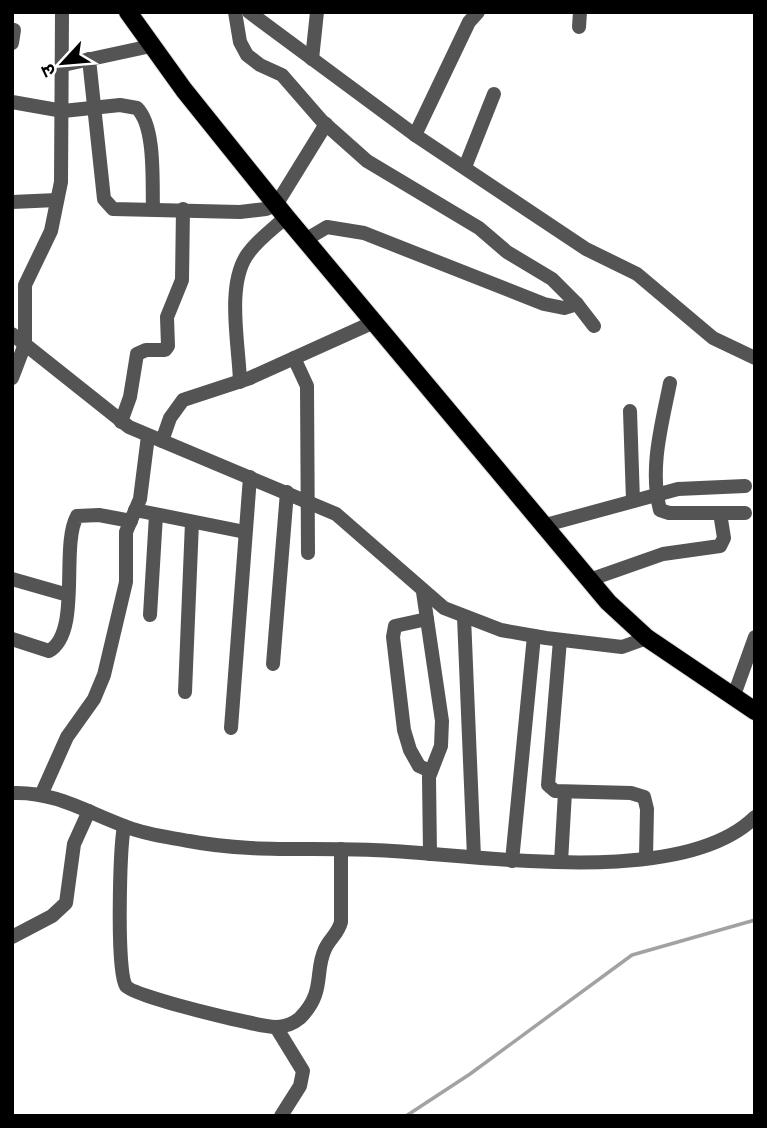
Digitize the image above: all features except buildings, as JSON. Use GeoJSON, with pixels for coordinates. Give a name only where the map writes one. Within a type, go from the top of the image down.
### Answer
{"type":"FeatureCollection","features":[{"type":"Feature","properties":{"kind":"main road"},"geometry":{"type":"LineString","coordinates":[[128,12],[151,46],[281,211],[589,580],[647,638],[755,711]]}},
{"type":"Feature","properties":{"kind":"street"},"geometry":{"type":"LineString","coordinates":[[12,378],[25,344],[25,285],[51,231],[62,170],[62,12]]}},
{"type":"Feature","properties":{"kind":"street"},"geometry":{"type":"LineString","coordinates":[[235,12],[240,42],[247,55],[260,65],[282,75],[326,124],[375,167],[479,228],[507,252],[552,279],[594,326]]}},
{"type":"Feature","properties":{"kind":"street"},"geometry":{"type":"LineString","coordinates":[[249,12],[415,135],[586,249],[636,274],[713,338],[755,358]]}},
{"type":"Feature","properties":{"kind":"street"},"geometry":{"type":"LineString","coordinates":[[312,59],[317,12]]}},
{"type":"Feature","properties":{"kind":"street"},"geometry":{"type":"LineString","coordinates":[[415,135],[469,22],[478,12]]}},
{"type":"Feature","properties":{"kind":"street"},"geometry":{"type":"LineString","coordinates":[[63,65],[151,46]]}},
{"type":"Feature","properties":{"kind":"street"},"geometry":{"type":"LineString","coordinates":[[89,59],[108,206],[125,211],[281,211]]}},
{"type":"Feature","properties":{"kind":"street"},"geometry":{"type":"LineString","coordinates":[[465,167],[494,93]]}},
{"type":"Feature","properties":{"kind":"street"},"geometry":{"type":"LineString","coordinates":[[12,102],[63,111],[130,106],[140,112],[150,146],[153,209]]}},
{"type":"Feature","properties":{"kind":"street"},"geometry":{"type":"LineString","coordinates":[[240,382],[236,295],[240,270],[281,211],[326,124]]}},
{"type":"Feature","properties":{"kind":"street"},"geometry":{"type":"LineString","coordinates":[[12,202],[57,200]]}},
{"type":"Feature","properties":{"kind":"street"},"geometry":{"type":"LineString","coordinates":[[121,422],[131,397],[137,354],[146,350],[165,350],[168,346],[167,317],[182,280],[183,209]]}},
{"type":"Feature","properties":{"kind":"street"},"geometry":{"type":"LineString","coordinates":[[305,240],[327,227],[364,233],[555,307],[577,304]]}},
{"type":"Feature","properties":{"kind":"street"},"geometry":{"type":"LineString","coordinates":[[42,793],[67,737],[94,699],[104,675],[126,582],[126,532],[142,488],[155,438],[184,400],[240,382],[374,322]]}},
{"type":"Feature","properties":{"kind":"street"},"geometry":{"type":"LineString","coordinates":[[12,334],[121,422],[308,501],[350,524],[444,608],[464,617],[534,636],[560,640],[622,647],[647,638]]}},
{"type":"Feature","properties":{"kind":"street"},"geometry":{"type":"LineString","coordinates":[[294,358],[307,380],[308,553]]}},
{"type":"Feature","properties":{"kind":"street"},"geometry":{"type":"LineString","coordinates":[[670,383],[658,446],[656,495],[663,513],[746,513]]}},
{"type":"Feature","properties":{"kind":"street"},"geometry":{"type":"LineString","coordinates":[[630,411],[633,501]]}},
{"type":"Feature","properties":{"kind":"street"},"geometry":{"type":"LineString","coordinates":[[231,728],[250,477]]}},
{"type":"Feature","properties":{"kind":"street"},"geometry":{"type":"LineString","coordinates":[[542,526],[678,489],[745,486]]}},
{"type":"Feature","properties":{"kind":"street"},"geometry":{"type":"LineString","coordinates":[[273,664],[287,492]]}},
{"type":"Feature","properties":{"kind":"street"},"geometry":{"type":"LineString","coordinates":[[589,580],[663,554],[720,546],[724,538],[720,513]]}},
{"type":"Feature","properties":{"kind":"street"},"geometry":{"type":"LineString","coordinates":[[12,639],[42,651],[54,648],[63,630],[77,516],[156,515],[245,532]]}},
{"type":"Feature","properties":{"kind":"street"},"geometry":{"type":"LineString","coordinates":[[150,615],[156,515]]}},
{"type":"Feature","properties":{"kind":"street"},"geometry":{"type":"LineString","coordinates":[[185,692],[192,522]]}},
{"type":"Feature","properties":{"kind":"street"},"geometry":{"type":"LineString","coordinates":[[12,579],[68,595]]}},
{"type":"Feature","properties":{"kind":"street"},"geometry":{"type":"LineString","coordinates":[[423,592],[442,720],[441,746],[430,771],[430,854]]}},
{"type":"Feature","properties":{"kind":"street"},"geometry":{"type":"LineString","coordinates":[[464,617],[474,857]]}},
{"type":"Feature","properties":{"kind":"street"},"geometry":{"type":"LineString","coordinates":[[427,619],[395,625],[393,637],[407,741],[419,766],[430,771]]}},
{"type":"Feature","properties":{"kind":"street"},"geometry":{"type":"LineString","coordinates":[[512,860],[534,636]]}},
{"type":"Feature","properties":{"kind":"street"},"geometry":{"type":"LineString","coordinates":[[733,698],[755,637]]}},
{"type":"Feature","properties":{"kind":"street"},"geometry":{"type":"LineString","coordinates":[[560,640],[546,778],[550,789],[565,792],[631,793],[644,797],[647,809],[646,857]]}},
{"type":"Feature","properties":{"kind":"street"},"geometry":{"type":"LineString","coordinates":[[561,862],[565,792]]}},
{"type":"Feature","properties":{"kind":"street"},"geometry":{"type":"LineString","coordinates":[[12,793],[42,793],[124,826],[249,851],[341,849],[561,862],[678,853],[720,841],[755,817]]}},
{"type":"Feature","properties":{"kind":"street"},"geometry":{"type":"LineString","coordinates":[[12,937],[52,916],[66,903],[75,844],[89,811]]}},
{"type":"Feature","properties":{"kind":"street"},"geometry":{"type":"LineString","coordinates":[[124,826],[121,854],[121,964],[125,984],[135,993],[172,1004],[276,1027],[285,1026],[299,1018],[314,998],[321,978],[325,949],[339,932],[341,849]]}},
{"type":"Feature","properties":{"kind":"street"},"geometry":{"type":"LineString","coordinates":[[276,1027],[303,1071],[300,1086],[281,1116]]}},
{"type":"Feature","properties":{"kind":"waterway"},"geometry":{"type":"LineString","coordinates":[[406,1116],[470,1074],[632,955],[755,920]]}}]}
